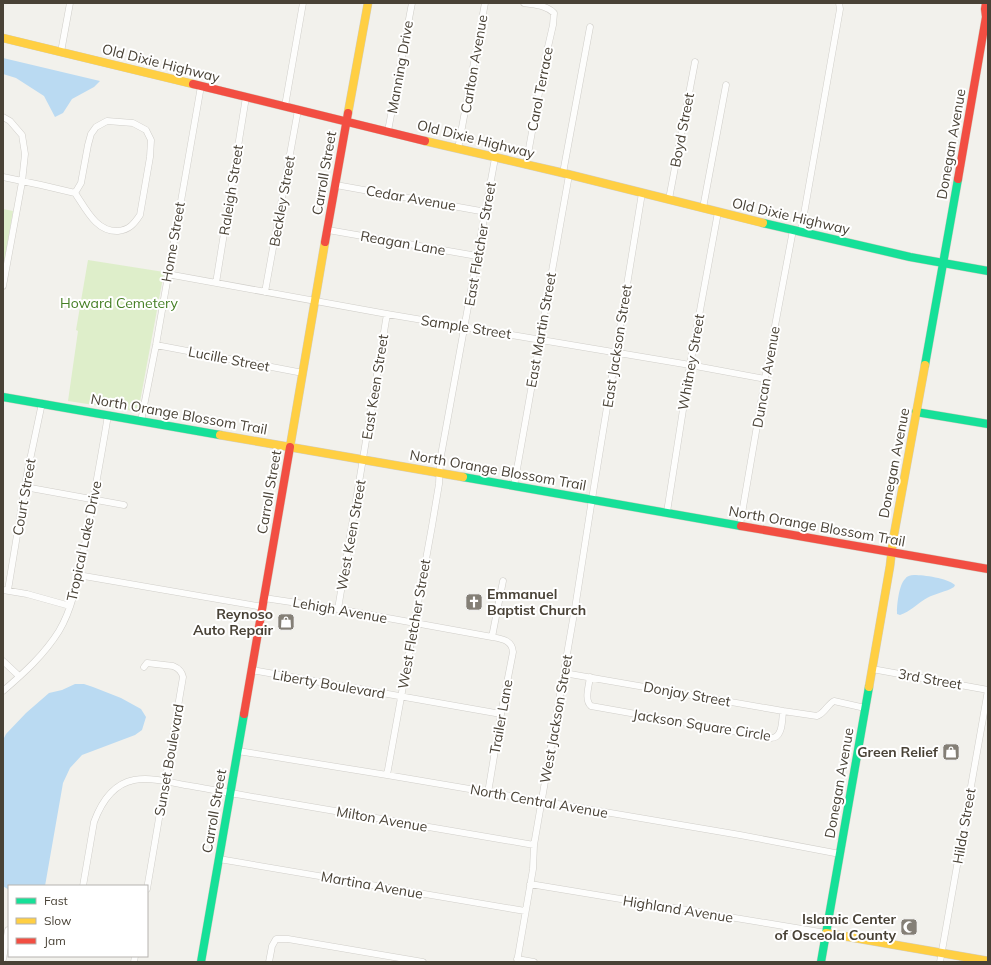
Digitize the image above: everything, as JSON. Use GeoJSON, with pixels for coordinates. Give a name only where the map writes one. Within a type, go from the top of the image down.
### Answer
{"type":"FeatureCollection","features":[{"type":"Feature","properties":{"kind":"street"},"geometry":{"type":"LineString","coordinates":[[61,52],[70,3]]}},
{"type":"Feature","properties":{"kind":"street"},"geometry":{"type":"LineString","coordinates":[[285,106],[303,3]]}},
{"type":"Feature","properties":{"kind":"street","name":"Carroll Street"},"geometry":{"type":"LineString","coordinates":[[201,962],[346,122],[368,3]]}},
{"type":"Feature","properties":{"kind":"street","name":"Manning Drive"},"geometry":{"type":"LineString","coordinates":[[388,131],[412,3]]}},
{"type":"Feature","properties":{"kind":"street","name":"Carlton Avenue"},"geometry":{"type":"LineString","coordinates":[[458,149],[485,3]]}},
{"type":"Feature","properties":{"kind":"street","name":"Carol Terrace"},"geometry":{"type":"LineString","coordinates":[[524,3],[544,7],[554,12],[553,25],[545,60],[526,165]]}},
{"type":"Feature","properties":{"kind":"street","name":"Duncan Avenue"},"geometry":{"type":"LineString","coordinates":[[740,525],[765,379],[797,230],[840,9],[839,3]]}},
{"type":"Feature","properties":{"kind":"street","name":"Donegan Avenue"},"geometry":{"type":"LineString","coordinates":[[821,962],[866,708],[896,525],[987,15],[984,9],[986,3]]}},
{"type":"Feature","properties":{"kind":"street","name":"East Martin Street"},"geometry":{"type":"LineString","coordinates":[[514,486],[540,339],[590,27]]}},
{"type":"Feature","properties":{"kind":"street","name":"Old Dixie Highway"},"geometry":{"type":"LineString","coordinates":[[3,38],[910,258],[988,271]]}},
{"type":"Feature","properties":{"kind":"street","name":"Boyd Street"},"geometry":{"type":"LineString","coordinates":[[669,199],[695,62]]}},
{"type":"Feature","properties":{"kind":"street"},"geometry":{"type":"LineString","coordinates":[[703,208],[726,85]]}},
{"type":"Feature","properties":{"kind":"street","name":"Home Street"},"geometry":{"type":"LineString","coordinates":[[141,421],[156,345],[167,274],[201,86]]}},
{"type":"Feature","properties":{"kind":"street","name":"Raleigh Street"},"geometry":{"type":"LineString","coordinates":[[216,283],[246,97]]}},
{"type":"Feature","properties":{"kind":"street","name":"Beckley Street"},"geometry":{"type":"LineString","coordinates":[[265,292],[298,110]]}},
{"type":"Feature","properties":{"kind":"street"},"geometry":{"type":"LineString","coordinates":[[3,117],[10,120],[22,135],[25,154],[22,182],[3,286]]}},
{"type":"Feature","properties":{"kind":"street"},"geometry":{"type":"LineString","coordinates":[[3,178],[75,193],[94,220],[104,228],[119,231],[126,230],[140,215],[150,157],[151,140],[146,130],[133,124],[107,121],[96,126],[91,134],[88,145],[81,183],[75,193]]}},
{"type":"Feature","properties":{"kind":"street","name":"East Fletcher Street"},"geometry":{"type":"LineString","coordinates":[[440,473],[441,457],[495,158]]}},
{"type":"Feature","properties":{"kind":"street","name":"Cedar Avenue"},"geometry":{"type":"LineString","coordinates":[[336,185],[486,212]]}},
{"type":"Feature","properties":{"kind":"street","name":"East Jackson Street"},"geometry":{"type":"LineString","coordinates":[[592,499],[642,193]]}},
{"type":"Feature","properties":{"kind":"street","name":"Whitney Street"},"geometry":{"type":"LineString","coordinates":[[667,512],[690,365],[718,212]]}},
{"type":"Feature","properties":{"kind":"street","name":"Reagan Lane"},"geometry":{"type":"LineString","coordinates":[[328,230],[478,256]]}},
{"type":"Feature","properties":{"kind":"street","name":"Sample Street"},"geometry":{"type":"LineString","coordinates":[[167,274],[765,379]]}},
{"type":"Feature","properties":{"kind":"street","name":"East Keen Street"},"geometry":{"type":"LineString","coordinates":[[364,460],[388,314]]}},
{"type":"Feature","properties":{"kind":"street","name":"Lucille Street"},"geometry":{"type":"LineString","coordinates":[[156,345],[303,373]]}},
{"type":"Feature","properties":{"kind":"street","name":"North Orange Blossom Trail"},"geometry":{"type":"LineString","coordinates":[[3,397],[988,569]]}},
{"type":"Feature","properties":{"kind":"street","name":"Court Street"},"geometry":{"type":"LineString","coordinates":[[6,590],[42,403]]}},
{"type":"Feature","properties":{"kind":"street"},"geometry":{"type":"LineString","coordinates":[[916,412],[988,424]]}},
{"type":"Feature","properties":{"kind":"street","name":"Tropical Lake Drive"},"geometry":{"type":"LineString","coordinates":[[3,691],[49,646],[60,630],[70,606],[78,575],[93,500],[108,415]]}},
{"type":"Feature","properties":{"kind":"street","name":"West Keen Street"},"geometry":{"type":"LineString","coordinates":[[338,609],[364,460]]}},
{"type":"Feature","properties":{"kind":"street","name":"West Fletcher Street"},"geometry":{"type":"LineString","coordinates":[[387,775],[415,623],[440,473]]}},
{"type":"Feature","properties":{"kind":"street"},"geometry":{"type":"LineString","coordinates":[[25,487],[124,505]]}},
{"type":"Feature","properties":{"kind":"street","name":"West Jackson Street"},"geometry":{"type":"LineString","coordinates":[[517,961],[530,884],[534,845],[576,602],[592,499]]}},
{"type":"Feature","properties":{"kind":"street"},"geometry":{"type":"LineString","coordinates":[[78,575],[262,607]]}},
{"type":"Feature","properties":{"kind":"street"},"geometry":{"type":"LineString","coordinates":[[492,637],[503,581]]}},
{"type":"Feature","properties":{"kind":"street"},"geometry":{"type":"LineString","coordinates":[[6,590],[27,594],[70,606]]}},
{"type":"Feature","properties":{"kind":"street","name":"Lehigh Avenue"},"geometry":{"type":"LineString","coordinates":[[264,598],[338,609],[492,637],[506,640],[510,643]]}},
{"type":"Feature","properties":{"kind":"street","name":"Trailer Lane"},"geometry":{"type":"LineString","coordinates":[[488,793],[513,652],[513,647],[510,643]]}},
{"type":"Feature","properties":{"kind":"street"},"geometry":{"type":"LineString","coordinates":[[3,661],[19,676]]}},
{"type":"Feature","properties":{"kind":"street","name":"Sunset Boulevard"},"geometry":{"type":"LineString","coordinates":[[144,667],[147,663],[173,666],[182,673],[183,677],[148,885]]}},
{"type":"Feature","properties":{"kind":"street","name":"3rd Street"},"geometry":{"type":"LineString","coordinates":[[872,669],[988,690]]}},
{"type":"Feature","properties":{"kind":"street","name":"Liberty Boulevard"},"geometry":{"type":"LineString","coordinates":[[252,670],[501,714]]}},
{"type":"Feature","properties":{"kind":"street","name":"Donjay Street"},"geometry":{"type":"LineString","coordinates":[[564,673],[783,711]]}},
{"type":"Feature","properties":{"kind":"street","name":"Jackson Square Circle"},"geometry":{"type":"LineString","coordinates":[[590,677],[588,702],[591,706],[771,738],[775,738],[779,734],[783,711],[817,716],[821,715],[828,705],[834,701],[866,708]]}},
{"type":"Feature","properties":{"kind":"street","name":"Hilda Street"},"geometry":{"type":"LineString","coordinates":[[940,962],[988,690]]}},
{"type":"Feature","properties":{"kind":"street","name":"North Central Avenue"},"geometry":{"type":"LineString","coordinates":[[238,751],[740,835],[840,854]]}},
{"type":"Feature","properties":{"kind":"street"},"geometry":{"type":"LineString","coordinates":[[83,885],[94,822],[103,802],[123,784],[134,780],[166,781],[230,793]]}},
{"type":"Feature","properties":{"kind":"street","name":"Milton Avenue"},"geometry":{"type":"LineString","coordinates":[[230,793],[534,845]]}},
{"type":"Feature","properties":{"kind":"street","name":"Martina Avenue"},"geometry":{"type":"LineString","coordinates":[[219,859],[525,911]]}},
{"type":"Feature","properties":{"kind":"street","name":"Highland Avenue"},"geometry":{"type":"LineString","coordinates":[[530,884],[826,933]]}},
{"type":"Feature","properties":{"kind":"street"},"geometry":{"type":"LineString","coordinates":[[3,959],[7,929]]}},
{"type":"Feature","properties":{"kind":"street"},"geometry":{"type":"LineString","coordinates":[[826,933],[988,961]]}},
{"type":"Feature","properties":{"kind":"street"},"geometry":{"type":"LineString","coordinates":[[269,962],[272,946],[276,939],[288,939],[423,962]]}},
{"type":"Feature","properties":{"kind":"street"},"geometry":{"type":"LineString","coordinates":[[517,961],[534,962]]}},
{"type":"Feature","properties":{"kind":"green space"},"geometry":{"type":"Polygon","coordinates":[[[3,209],[13,211],[3,269],[3,209]]]}},
{"type":"Feature","properties":{"kind":"green space","name":"Howard Cemetery"},"geometry":{"type":"Polygon","coordinates":[[[88,260],[164,272],[139,407],[133,411],[68,401],[78,331],[76,330],[88,260]]]}},
{"type":"Feature","properties":{"kind":"water"},"geometry":{"type":"Polygon","coordinates":[[[3,58],[100,81],[94,87],[72,99],[63,113],[55,117],[44,96],[16,78],[3,74],[3,58]]]}},
{"type":"Feature","properties":{"kind":"water"},"geometry":{"type":"Polygon","coordinates":[[[914,575],[929,576],[955,585],[951,589],[927,598],[904,614],[897,614],[901,586],[907,577],[914,575]]]}},
{"type":"Feature","properties":{"kind":"water"},"geometry":{"type":"Polygon","coordinates":[[[75,684],[84,684],[121,698],[141,709],[146,717],[142,730],[135,735],[82,755],[70,768],[63,783],[45,885],[8,885],[8,889],[3,886],[3,740],[6,734],[26,713],[49,693],[62,690],[75,684]]]}},
{"type":"Feature","properties":{"kind":"traffic: fast"},"geometry":{"type":"LineString","coordinates":[[925,365],[958,179]]}},
{"type":"Feature","properties":{"kind":"traffic: fast"},"geometry":{"type":"LineString","coordinates":[[763,223],[910,257],[988,271]]}},
{"type":"Feature","properties":{"kind":"traffic: fast"},"geometry":{"type":"LineString","coordinates":[[3,397],[220,435]]}},
{"type":"Feature","properties":{"kind":"traffic: fast"},"geometry":{"type":"LineString","coordinates":[[916,412],[988,424]]}},
{"type":"Feature","properties":{"kind":"traffic: fast"},"geometry":{"type":"LineString","coordinates":[[463,477],[741,526]]}},
{"type":"Feature","properties":{"kind":"traffic: fast"},"geometry":{"type":"LineString","coordinates":[[821,962],[869,687]]}},
{"type":"Feature","properties":{"kind":"traffic: fast"},"geometry":{"type":"LineString","coordinates":[[201,962],[244,714]]}},
{"type":"Feature","properties":{"kind":"traffic: slow"},"geometry":{"type":"LineString","coordinates":[[348,113],[368,3]]}},
{"type":"Feature","properties":{"kind":"traffic: slow"},"geometry":{"type":"LineString","coordinates":[[3,38],[193,84]]}},
{"type":"Feature","properties":{"kind":"traffic: slow"},"geometry":{"type":"LineString","coordinates":[[425,141],[563,173],[763,223]]}},
{"type":"Feature","properties":{"kind":"traffic: slow"},"geometry":{"type":"LineString","coordinates":[[290,447],[325,242]]}},
{"type":"Feature","properties":{"kind":"traffic: slow"},"geometry":{"type":"LineString","coordinates":[[869,687],[890,566],[893,540],[925,365]]}},
{"type":"Feature","properties":{"kind":"traffic: slow"},"geometry":{"type":"LineString","coordinates":[[220,435],[463,477]]}},
{"type":"Feature","properties":{"kind":"traffic: slow"},"geometry":{"type":"LineString","coordinates":[[826,933],[988,961]]}},
{"type":"Feature","properties":{"kind":"traffic: jam"},"geometry":{"type":"LineString","coordinates":[[986,3],[986,17]]}},
{"type":"Feature","properties":{"kind":"traffic: jam"},"geometry":{"type":"LineString","coordinates":[[958,179],[986,17],[988,14]]}},
{"type":"Feature","properties":{"kind":"traffic: jam"},"geometry":{"type":"LineString","coordinates":[[193,84],[425,141]]}},
{"type":"Feature","properties":{"kind":"traffic: jam"},"geometry":{"type":"LineString","coordinates":[[325,242],[348,113]]}},
{"type":"Feature","properties":{"kind":"traffic: jam"},"geometry":{"type":"LineString","coordinates":[[244,714],[290,447]]}},
{"type":"Feature","properties":{"kind":"traffic: jam"},"geometry":{"type":"LineString","coordinates":[[741,526],[988,569]]}},
{"type":"Feature","properties":{"kind":"place","name":"Emmanuel Baptist Church"},"geometry":{"type":"Point","coordinates":[474,602]}},
{"type":"Feature","properties":{"kind":"place","name":"Reynoso Auto Repair"},"geometry":{"type":"Point","coordinates":[286,622]}},
{"type":"Feature","properties":{"kind":"place","name":"Green Relief"},"geometry":{"type":"Point","coordinates":[951,752]}},
{"type":"Feature","properties":{"kind":"place","name":"Islamic Center of Osceola County"},"geometry":{"type":"Point","coordinates":[909,927]}}]}
